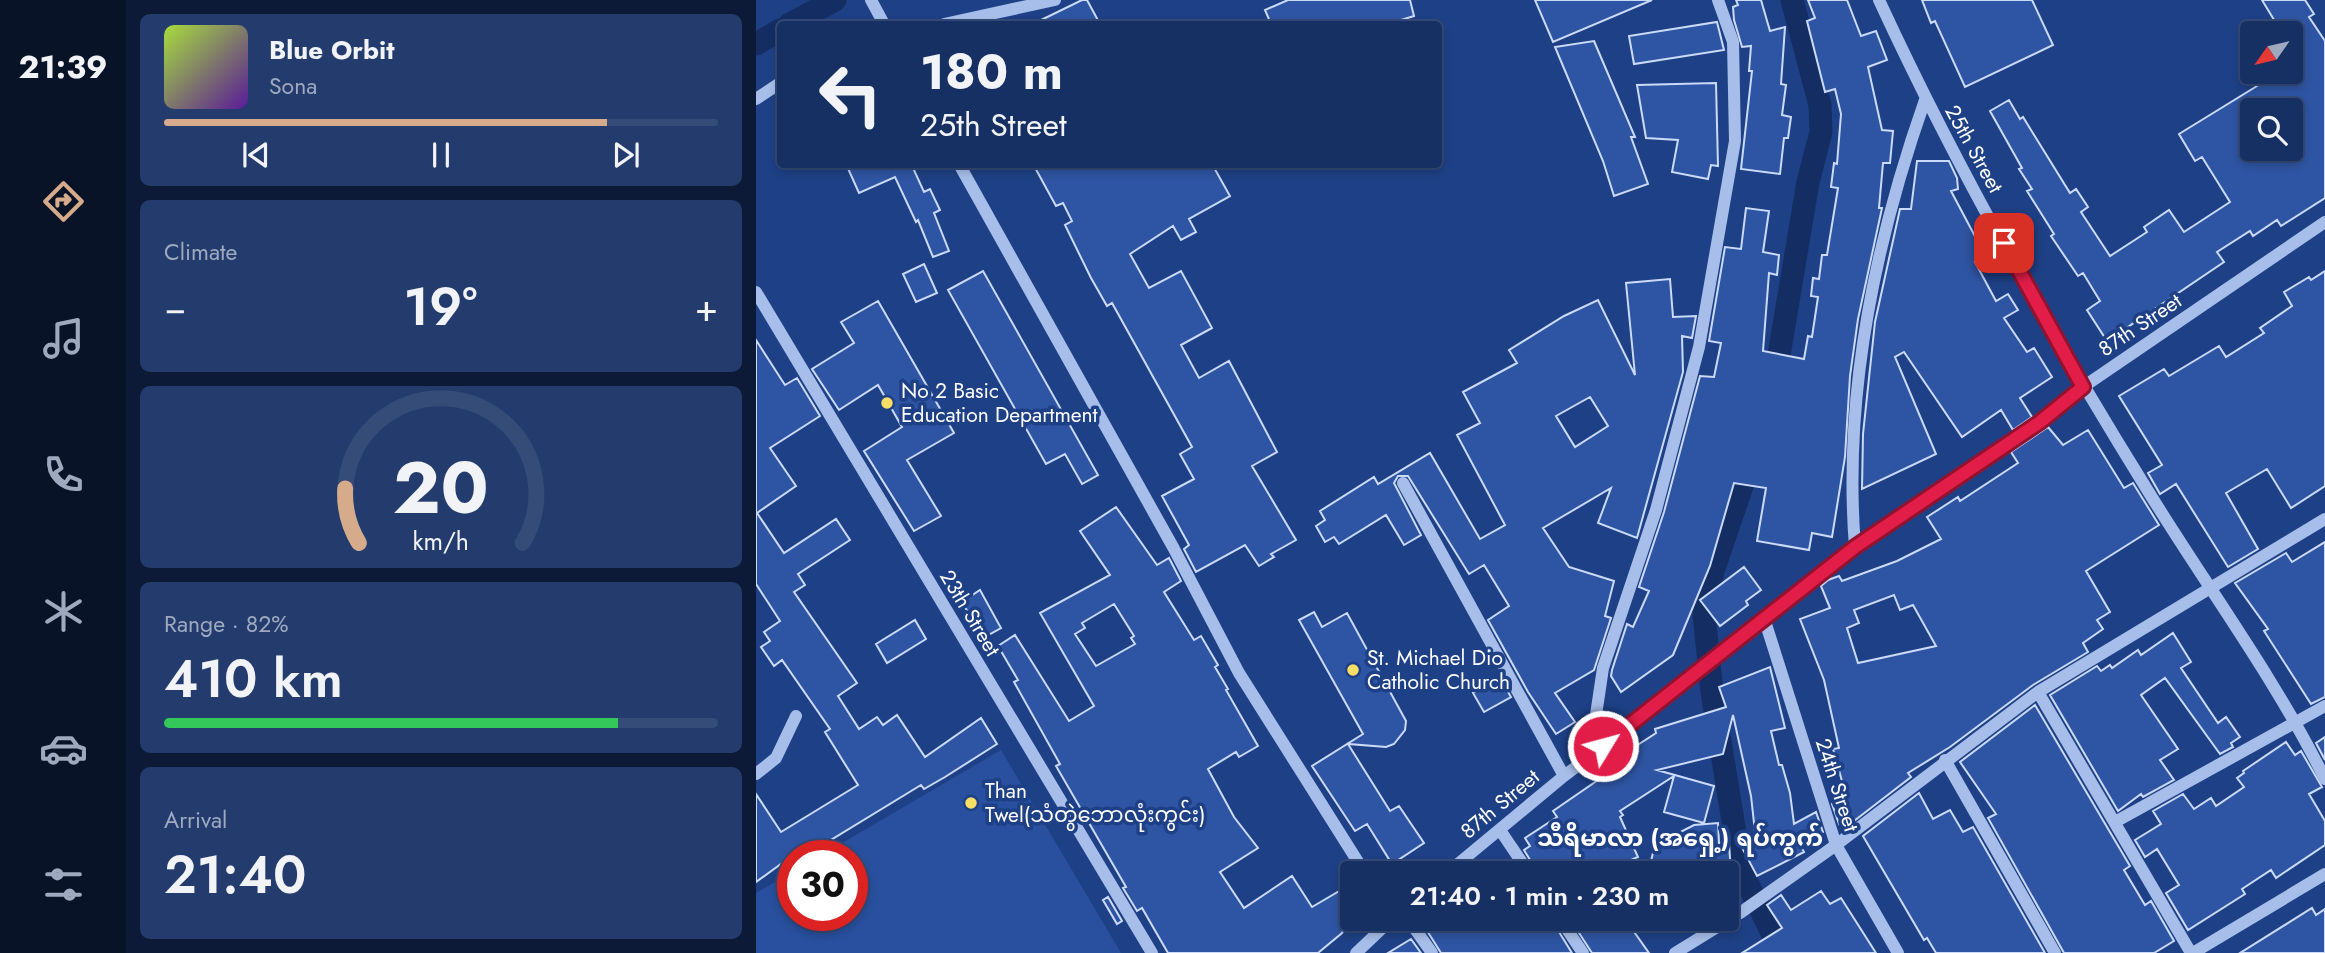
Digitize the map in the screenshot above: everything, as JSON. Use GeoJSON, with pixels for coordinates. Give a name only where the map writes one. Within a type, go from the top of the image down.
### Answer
{"type":"FeatureCollection","features":[{"type":"Feature","properties":{"kind":"street"},"geometry":{"type":"LineString","coordinates":[[958,21],[1055,0]]}},
{"type":"Feature","properties":{"kind":"street"},"geometry":{"type":"LineString","coordinates":[[1603,746],[1596,715],[1603,668],[1656,510],[1699,347],[1735,141],[1732,42],[1718,0]]}},
{"type":"Feature","properties":{"kind":"street","name":"25th Street"},"geometry":{"type":"LineString","coordinates":[[1879,0],[1925,100],[2083,387],[2208,589],[2297,723],[2325,779]]}},
{"type":"Feature","properties":{"kind":"street"},"geometry":{"type":"LineString","coordinates":[[872,3],[882,21]]}},
{"type":"Feature","properties":{"kind":"street"},"geometry":{"type":"LineString","coordinates":[[756,99],[777,85]]}},
{"type":"Feature","properties":{"kind":"street"},"geometry":{"type":"LineString","coordinates":[[1855,547],[1850,490],[1853,406],[1882,242],[1903,161],[1925,100]]}},
{"type":"Feature","properties":{"kind":"street"},"geometry":{"type":"LineString","coordinates":[[961,168],[1173,547],[1238,673],[1357,861]]}},
{"type":"Feature","properties":{"kind":"street","name":"87th Street"},"geometry":{"type":"LineString","coordinates":[[1462,861],[1563,776],[1684,685],[1855,547],[2040,422],[2083,387],[2325,222]]}},
{"type":"Feature","properties":{"kind":"street","name":"23th Street"},"geometry":{"type":"LineString","coordinates":[[756,292],[1152,953]]}},
{"type":"Feature","properties":{"kind":"street"},"geometry":{"type":"LineString","coordinates":[[1403,484],[1563,776]]}},
{"type":"Feature","properties":{"kind":"street"},"geometry":{"type":"LineString","coordinates":[[1675,953],[1741,914],[2038,692],[2325,519]]}},
{"type":"Feature","properties":{"kind":"street","name":"24th Street"},"geometry":{"type":"LineString","coordinates":[[1764,618],[1836,845],[1898,953]]}},
{"type":"Feature","properties":{"kind":"street"},"geometry":{"type":"LineString","coordinates":[[2038,692],[2192,953],[2213,948],[2325,874]]}},
{"type":"Feature","properties":{"kind":"street"},"geometry":{"type":"LineString","coordinates":[[2115,822],[2325,706]]}},
{"type":"Feature","properties":{"kind":"street"},"geometry":{"type":"LineString","coordinates":[[756,774],[776,758],[796,716]]}},
{"type":"Feature","properties":{"kind":"street"},"geometry":{"type":"LineString","coordinates":[[1945,760],[2055,953]]}},
{"type":"Feature","properties":{"kind":"street"},"geometry":{"type":"LineString","coordinates":[[1500,830],[1521,861]]}},
{"type":"Feature","properties":{"kind":"street"},"geometry":{"type":"LineString","coordinates":[[1356,953],[1379,931]]}},
{"type":"Feature","properties":{"kind":"street"},"geometry":{"type":"LineString","coordinates":[[1417,931],[1432,953]]}},
{"type":"Feature","properties":{"kind":"street"},"geometry":{"type":"LineString","coordinates":[[1568,931],[1583,953]]}},
{"type":"Feature","properties":{"kind":"shaded area","name":"Than Twel(သံတွဲဘောလုံးကွင်း)"},"geometry":{"type":"Polygon","coordinates":[[[1001,750],[1121,953],[756,953],[756,893],[777,881],[777,931],[868,931],[868,840],[847,840],[1001,750]]]}},
{"type":"Feature","properties":{"kind":"building"},"geometry":{"type":"Polygon","coordinates":[[[1087,0],[1098,21],[1039,21],[1087,0]]]}},
{"type":"Feature","properties":{"kind":"building"},"geometry":{"type":"Polygon","coordinates":[[[1288,0],[1410,0],[1414,16],[1398,21],[1270,21],[1265,10],[1288,0]]]}},
{"type":"Feature","properties":{"kind":"building"},"geometry":{"type":"Polygon","coordinates":[[[1535,0],[1652,0],[1553,42],[1535,0]]]}},
{"type":"Feature","properties":{"kind":"building"},"geometry":{"type":"Polygon","coordinates":[[[1736,0],[1761,0],[1770,31],[1785,27],[1781,84],[1786,85],[1782,115],[1791,117],[1788,138],[1784,138],[1780,174],[1741,169],[1752,71],[1749,71],[1751,46],[1742,47],[1734,20],[1733,7],[1738,5],[1736,0]]]}},
{"type":"Feature","properties":{"kind":"building"},"geometry":{"type":"Polygon","coordinates":[[[1808,0],[1847,0],[1861,36],[1876,31],[1887,60],[1868,67],[1882,130],[1893,131],[1890,163],[1883,163],[1879,208],[1882,208],[1858,319],[1850,376],[1845,457],[1832,537],[1812,533],[1809,550],[1757,541],[1766,488],[1734,483],[1710,566],[1673,655],[1621,692],[1611,676],[1612,670],[1627,624],[1633,627],[1649,591],[1639,587],[1664,512],[1700,376],[1714,377],[1721,343],[1709,341],[1725,247],[1741,249],[1746,208],[1769,211],[1763,252],[1779,255],[1777,275],[1769,273],[1763,351],[1804,359],[1808,336],[1812,337],[1818,297],[1811,296],[1813,278],[1819,279],[1822,255],[1827,255],[1838,188],[1831,187],[1834,163],[1837,164],[1841,114],[1835,89],[1825,92],[1807,21],[1815,18],[1808,0]]]}},
{"type":"Feature","properties":{"kind":"building"},"geometry":{"type":"Polygon","coordinates":[[[1922,0],[2032,0],[2053,45],[1965,87],[1935,21],[1931,23],[1922,0]]]}},
{"type":"Feature","properties":{"kind":"building"},"geometry":{"type":"Polygon","coordinates":[[[2262,0],[2305,0],[2314,14],[2309,17],[2325,41],[2325,198],[2281,226],[2277,220],[2253,236],[2250,231],[2217,252],[2224,262],[2107,341],[2087,310],[2100,301],[2083,273],[2078,276],[2051,236],[2054,234],[2027,191],[2032,189],[2019,169],[2022,168],[1990,111],[2009,100],[2020,119],[2023,117],[2070,193],[2076,189],[2088,207],[2081,212],[2110,256],[2147,232],[2144,227],[2169,210],[2184,232],[2230,202],[2202,157],[2195,161],[2179,134],[2257,86],[2256,84],[2303,84],[2303,21],[2275,21],[2262,0]]]}},
{"type":"Feature","properties":{"kind":"building"},"geometry":{"type":"Polygon","coordinates":[[[1717,22],[1724,50],[1634,64],[1629,36],[1717,22]]]}},
{"type":"Feature","properties":{"kind":"building"},"geometry":{"type":"Polygon","coordinates":[[[1594,41],[1635,137],[1631,137],[1648,184],[1614,196],[1603,161],[1555,47],[1594,41]]]}},
{"type":"Feature","properties":{"kind":"building"},"geometry":{"type":"Polygon","coordinates":[[[1716,83],[1718,166],[1711,165],[1708,179],[1672,172],[1678,140],[1646,138],[1637,85],[1716,83]]]}},
{"type":"Feature","properties":{"kind":"building"},"geometry":{"type":"Polygon","coordinates":[[[1917,161],[1949,161],[1957,178],[1958,189],[1951,191],[1986,257],[1975,262],[1996,301],[2008,294],[2018,310],[2004,318],[2027,352],[2034,348],[2052,377],[2020,398],[2032,417],[2013,430],[2001,410],[1962,437],[1904,352],[1895,357],[1936,454],[1862,489],[1863,434],[1875,322],[1900,209],[1911,209],[1917,161]]]}},
{"type":"Feature","properties":{"kind":"building"},"geometry":{"type":"Polygon","coordinates":[[[848,168],[913,168],[924,192],[930,189],[940,210],[934,213],[949,251],[933,257],[918,220],[916,222],[895,177],[859,193],[848,168]]]}},
{"type":"Feature","properties":{"kind":"building"},"geometry":{"type":"Polygon","coordinates":[[[1035,168],[1214,168],[1230,196],[1189,219],[1196,232],[1181,240],[1173,226],[1130,254],[1149,288],[1181,271],[1212,328],[1181,345],[1199,378],[1229,361],[1277,452],[1252,466],[1296,540],[1271,554],[1274,557],[1259,566],[1245,545],[1196,572],[1184,549],[1189,545],[1162,496],[1194,479],[1180,454],[1192,447],[1112,303],[1107,306],[1091,278],[1065,225],[1072,221],[1063,203],[1056,206],[1035,168]]]}},
{"type":"Feature","properties":{"kind":"building"},"geometry":{"type":"Polygon","coordinates":[[[924,264],[937,293],[916,302],[903,274],[924,264]]]}},
{"type":"Feature","properties":{"kind":"building"},"geometry":{"type":"Polygon","coordinates":[[[983,271],[1098,475],[1082,484],[1065,454],[1046,464],[948,290],[983,271]]]}},
{"type":"Feature","properties":{"kind":"building"},"geometry":{"type":"Polygon","coordinates":[[[2325,271],[2325,486],[2291,508],[2267,469],[2226,493],[2258,549],[2228,567],[2176,484],[2160,494],[2148,473],[2162,465],[2119,396],[2164,369],[2169,376],[2219,346],[2226,357],[2264,333],[2260,328],[2292,306],[2284,292],[2325,271]]]}},
{"type":"Feature","properties":{"kind":"building"},"geometry":{"type":"Polygon","coordinates":[[[1670,279],[1673,317],[1696,316],[1692,338],[1682,336],[1683,372],[1637,538],[1598,523],[1611,488],[1543,528],[1569,567],[1614,581],[1605,616],[1611,618],[1594,670],[1555,693],[1575,722],[1556,734],[1528,692],[1488,620],[1509,606],[1484,565],[1469,574],[1408,476],[1398,476],[1394,483],[1421,535],[1404,545],[1386,515],[1339,544],[1334,537],[1325,542],[1316,526],[1325,520],[1320,511],[1374,477],[1378,484],[1430,453],[1480,539],[1505,525],[1457,435],[1480,423],[1463,392],[1517,363],[1509,350],[1564,316],[1598,300],[1635,375],[1626,283],[1670,279]],[[1590,397],[1556,416],[1575,447],[1608,426],[1590,397]]]}},
{"type":"Feature","properties":{"kind":"building"},"geometry":{"type":"Polygon","coordinates":[[[878,301],[954,433],[907,460],[941,516],[914,531],[864,451],[902,427],[878,385],[839,410],[812,369],[854,343],[841,322],[878,301]]]}},
{"type":"Feature","properties":{"kind":"building"},"geometry":{"type":"Polygon","coordinates":[[[756,340],[785,385],[797,378],[820,416],[770,448],[796,486],[757,513],[784,553],[836,519],[850,540],[798,574],[805,585],[794,592],[857,683],[838,696],[859,729],[877,717],[883,725],[897,715],[925,757],[981,718],[997,744],[945,777],[924,789],[921,785],[831,840],[777,840],[777,867],[756,882],[756,794],[781,832],[858,785],[825,732],[830,729],[782,660],[774,666],[761,647],[770,641],[764,632],[780,621],[756,584],[756,340]]]}},
{"type":"Feature","properties":{"kind":"building"},"geometry":{"type":"Polygon","coordinates":[[[2048,427],[2063,445],[2088,430],[2124,488],[2133,483],[2159,525],[2086,571],[2110,612],[2097,620],[2103,629],[2083,643],[2088,652],[2033,685],[1950,747],[1908,773],[1911,777],[1854,821],[1852,817],[1839,824],[1832,804],[1845,792],[1833,749],[1839,748],[1824,680],[1800,619],[1830,608],[1821,586],[1828,580],[1839,576],[1842,581],[1897,561],[1941,539],[1927,517],[1958,497],[1960,501],[2018,463],[2011,452],[2048,427]],[[1894,595],[1854,610],[1859,623],[1847,628],[1858,663],[1936,646],[1913,605],[1900,610],[1894,595]]]}},
{"type":"Feature","properties":{"kind":"building"},"geometry":{"type":"Polygon","coordinates":[[[1116,507],[1157,565],[1169,558],[1181,581],[1164,592],[1194,640],[1201,636],[1218,665],[1215,667],[1228,689],[1226,690],[1258,746],[1239,757],[1236,752],[1208,769],[1234,817],[1258,848],[1220,872],[1244,908],[1292,876],[1312,907],[1340,891],[1340,931],[1343,931],[1318,953],[1168,953],[1142,908],[1137,911],[1123,888],[1126,887],[1056,766],[1060,764],[1014,682],[1018,680],[998,646],[1015,635],[1069,721],[1094,706],[1040,613],[1110,575],[1080,531],[1116,507]],[[1114,604],[1082,623],[1085,628],[1075,634],[1096,666],[1135,644],[1131,638],[1134,636],[1114,604]]]}},
{"type":"Feature","properties":{"kind":"building"},"geometry":{"type":"Polygon","coordinates":[[[2325,542],[2325,697],[2311,704],[2264,631],[2268,629],[2235,583],[2286,553],[2292,562],[2325,542]]]}},
{"type":"Feature","properties":{"kind":"building"},"geometry":{"type":"Polygon","coordinates":[[[1744,567],[1761,590],[1746,601],[1748,605],[1720,626],[1700,600],[1744,567]]]}},
{"type":"Feature","properties":{"kind":"building"},"geometry":{"type":"Polygon","coordinates":[[[980,590],[1001,628],[983,638],[962,602],[980,590]]]}},
{"type":"Feature","properties":{"kind":"building"},"geometry":{"type":"Polygon","coordinates":[[[1314,612],[1322,627],[1347,613],[1406,721],[1405,730],[1394,744],[1386,747],[1348,744],[1390,811],[1399,806],[1424,843],[1397,861],[1390,861],[1367,824],[1355,831],[1312,766],[1363,734],[1299,620],[1314,612]]]}},
{"type":"Feature","properties":{"kind":"building"},"geometry":{"type":"Polygon","coordinates":[[[915,620],[926,639],[887,663],[876,644],[915,620]]]}},
{"type":"Feature","properties":{"kind":"building"},"geometry":{"type":"Polygon","coordinates":[[[2173,633],[2191,662],[2181,668],[2218,723],[2226,717],[2240,737],[2231,743],[2233,747],[2220,754],[2165,678],[2141,695],[2178,749],[2160,760],[2174,780],[2143,797],[2141,794],[2118,811],[2050,695],[2097,666],[2101,671],[2110,665],[2112,668],[2138,650],[2141,655],[2173,633]]]}},
{"type":"Feature","properties":{"kind":"building"},"geometry":{"type":"Polygon","coordinates":[[[1770,667],[1785,728],[1771,731],[1779,765],[1782,765],[1790,793],[1794,824],[1816,812],[1823,832],[1800,845],[1804,852],[1757,876],[1739,842],[1756,841],[1751,796],[1733,715],[1723,754],[1657,770],[1714,786],[1704,823],[1664,812],[1674,776],[1620,811],[1623,815],[1620,817],[1638,857],[1629,861],[1531,861],[1524,850],[1530,846],[1525,838],[1557,817],[1553,811],[1614,769],[1605,756],[1616,759],[1656,733],[1655,729],[1726,707],[1719,687],[1770,667]]]}},
{"type":"Feature","properties":{"kind":"building"},"geometry":{"type":"Polygon","coordinates":[[[1500,678],[1511,697],[1484,712],[1473,693],[1500,678]]]}},
{"type":"Feature","properties":{"kind":"building"},"geometry":{"type":"Polygon","coordinates":[[[2035,705],[2130,866],[2124,870],[2145,905],[2151,901],[2174,941],[2154,953],[2064,953],[1988,818],[1996,814],[1960,762],[2035,705]]]}},
{"type":"Feature","properties":{"kind":"building"},"geometry":{"type":"Polygon","coordinates":[[[2325,737],[2325,760],[2316,743],[2325,737]]]}},
{"type":"Feature","properties":{"kind":"building"},"geometry":{"type":"Polygon","coordinates":[[[2286,742],[2295,755],[2301,751],[2322,787],[2309,794],[2325,821],[2325,845],[2276,878],[2271,870],[2242,889],[2245,894],[2188,930],[2166,893],[2179,885],[2157,849],[2145,857],[2135,840],[2161,824],[2153,811],[2183,794],[2194,809],[2211,798],[2216,806],[2244,787],[2237,778],[2243,771],[2286,742]]]}},
{"type":"Feature","properties":{"kind":"building"},"geometry":{"type":"Polygon","coordinates":[[[1919,793],[1933,819],[1950,810],[1963,832],[1973,827],[2045,953],[1936,953],[1927,938],[1924,940],[1863,836],[1919,793]]]}},
{"type":"Feature","properties":{"kind":"building"},"geometry":{"type":"Polygon","coordinates":[[[1718,823],[1719,843],[1729,843],[1730,861],[1651,861],[1655,845],[1694,825],[1718,823]]]}},
{"type":"Feature","properties":{"kind":"building"},"geometry":{"type":"Polygon","coordinates":[[[1821,891],[1830,904],[1841,898],[1876,953],[1742,953],[1782,928],[1767,905],[1781,895],[1791,910],[1821,891]]]}},
{"type":"Feature","properties":{"kind":"building"},"geometry":{"type":"Polygon","coordinates":[[[1108,897],[1122,921],[1117,924],[1103,900],[1108,897]]]}},
{"type":"Feature","properties":{"kind":"building"},"geometry":{"type":"Polygon","coordinates":[[[2312,908],[2316,915],[2325,909],[2325,953],[2240,953],[2312,908]]]}},
{"type":"Feature","properties":{"kind":"building"},"geometry":{"type":"Polygon","coordinates":[[[1427,931],[1558,931],[1572,953],[1441,953],[1427,931]]]}},
{"type":"Feature","properties":{"kind":"building"},"geometry":{"type":"Polygon","coordinates":[[[1578,931],[1633,931],[1649,953],[1592,953],[1578,931]]]}},
{"type":"Feature","properties":{"kind":"building"},"geometry":{"type":"Polygon","coordinates":[[[1411,939],[1421,953],[1388,953],[1411,939]]]}},
{"type":"Feature","properties":{"kind":"waterway"},"geometry":{"type":"LineString","coordinates":[[796,21],[835,0]]}},
{"type":"Feature","properties":{"kind":"waterway"},"geometry":{"type":"LineString","coordinates":[[1774,385],[1808,182],[1821,132],[1820,105],[1792,0]]}},
{"type":"Feature","properties":{"kind":"waterway"},"geometry":{"type":"LineString","coordinates":[[756,44],[777,32]]}},
{"type":"Feature","properties":{"kind":"waterway"},"geometry":{"type":"LineString","coordinates":[[1753,454],[1713,571],[1704,615],[1712,692],[1741,870],[1782,953]]}},
{"type":"Feature","properties":{"kind":"place","name":"No 2 Basic Education Department"},"geometry":{"type":"Point","coordinates":[887,403]}},
{"type":"Feature","properties":{"kind":"place","name":"St. Michael Dio Catholic Church"},"geometry":{"type":"Point","coordinates":[1353,670]}},
{"type":"Feature","properties":{"kind":"place","name":"Than Twel(သံတွဲဘောလုံးကွင်း)"},"geometry":{"type":"Point","coordinates":[971,803]}},
{"type":"Feature","properties":{"kind":"district","name":"သီရိမာလာ (အရှေ့) ရပ်ကွက်"},"geometry":{"type":"Point","coordinates":[1680,837]}},
{"type":"Feature","properties":{"kind":"route"},"geometry":{"type":"LineString","coordinates":[[1603,746],[1684,685],[1855,547],[2040,422],[2083,387],[2004,243]]}}]}
